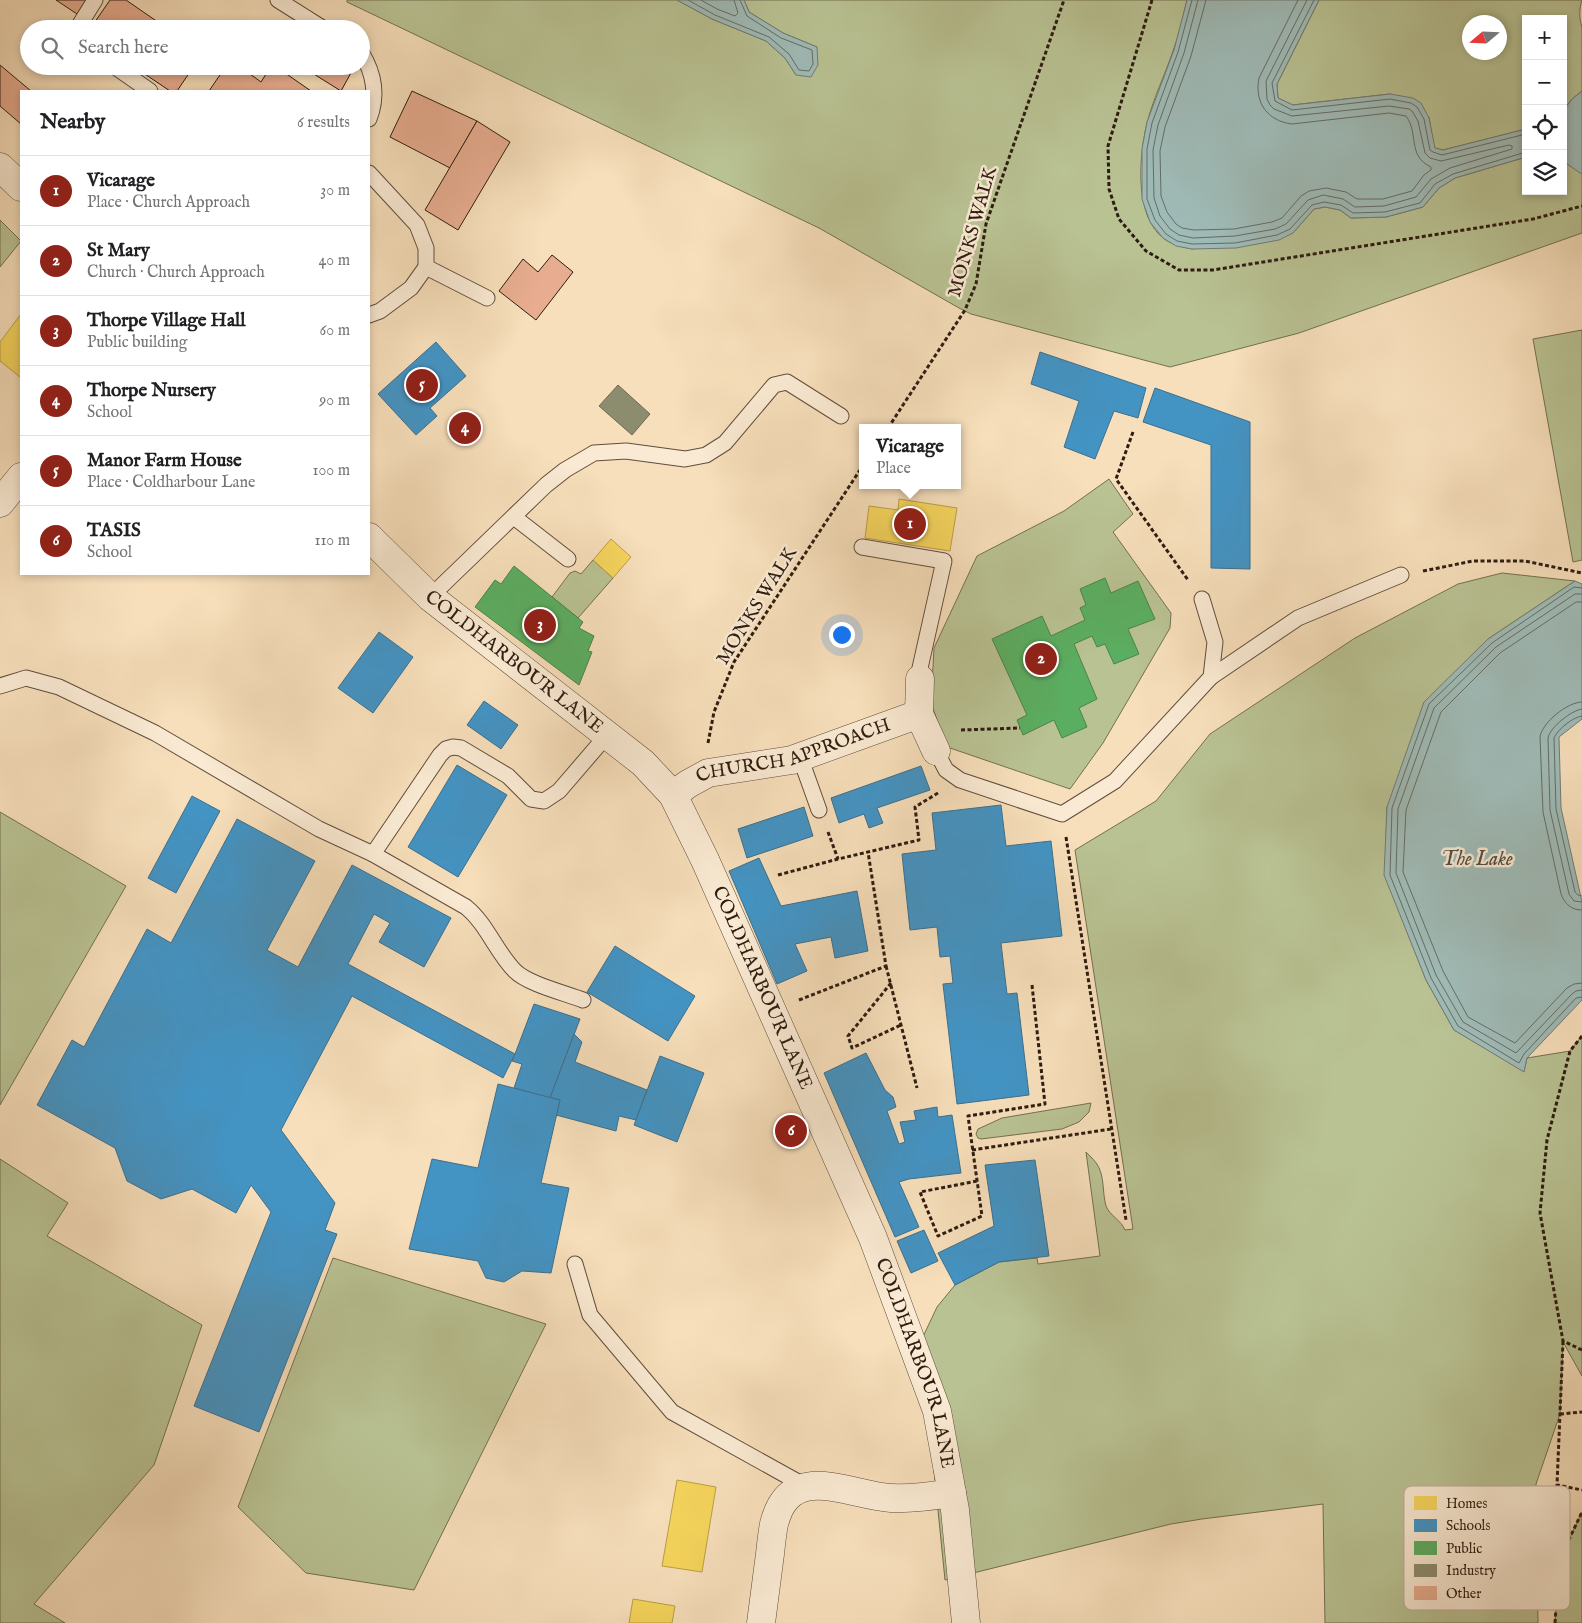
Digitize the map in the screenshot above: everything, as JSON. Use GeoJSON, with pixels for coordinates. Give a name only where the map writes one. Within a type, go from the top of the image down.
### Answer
{"type":"FeatureCollection","features":[{"type":"Feature","properties":{"kind":"street"},"geometry":{"type":"LineString","coordinates":[[0,167],[20,186]]}},
{"type":"Feature","properties":{"kind":"street"},"geometry":{"type":"LineString","coordinates":[[0,503],[20,478]]}},
{"type":"Feature","properties":{"kind":"street","name":"COLDHARBOUR LANE"},"geometry":{"type":"LineString","coordinates":[[370,538],[430,597],[644,763],[673,795],[705,860],[773,1010],[876,1248],[937,1411],[955,1510],[966,1623]]}},
{"type":"Feature","properties":{"kind":"street"},"geometry":{"type":"LineString","coordinates":[[920,680],[927,732]]}},
{"type":"Feature","properties":{"kind":"street","name":"CHURCH APPROACH"},"geometry":{"type":"LineString","coordinates":[[673,795],[708,772],[792,760],[927,732]]}},
{"type":"Feature","properties":{"kind":"street"},"geometry":{"type":"LineString","coordinates":[[761,1623],[774,1524],[783,1502],[791,1493],[807,1486],[830,1486],[890,1498],[952,1493]]}},
{"type":"Feature","properties":{"kind":"lane"},"geometry":{"type":"LineString","coordinates":[[83,20],[95,0]]}},
{"type":"Feature","properties":{"kind":"lane"},"geometry":{"type":"LineString","coordinates":[[278,0],[310,20]]}},
{"type":"Feature","properties":{"kind":"lane"},"geometry":{"type":"LineString","coordinates":[[370,72],[374,81],[370,116]]}},
{"type":"Feature","properties":{"kind":"lane"},"geometry":{"type":"LineString","coordinates":[[127,75],[149,90]]}},
{"type":"Feature","properties":{"kind":"lane"},"geometry":{"type":"LineString","coordinates":[[370,174],[417,225],[426,248],[426,267],[411,288],[380,311],[370,315]]}},
{"type":"Feature","properties":{"kind":"lane"},"geometry":{"type":"LineString","coordinates":[[426,267],[487,298]]}},
{"type":"Feature","properties":{"kind":"lane"},"geometry":{"type":"LineString","coordinates":[[430,597],[546,485],[564,470],[594,453],[626,451],[685,459],[706,455],[725,443],[774,385],[787,382],[841,416]]}},
{"type":"Feature","properties":{"kind":"lane"},"geometry":{"type":"LineString","coordinates":[[514,517],[568,559]]}},
{"type":"Feature","properties":{"kind":"lane"},"geometry":{"type":"LineString","coordinates":[[862,548],[944,561],[920,668],[920,680]]}},
{"type":"Feature","properties":{"kind":"lane"},"geometry":{"type":"LineString","coordinates":[[927,732],[946,770],[960,780],[1062,814],[1115,781],[1211,677],[1298,618],[1401,575]]}},
{"type":"Feature","properties":{"kind":"lane"},"geometry":{"type":"LineString","coordinates":[[1202,599],[1215,642],[1211,677]]}},
{"type":"Feature","properties":{"kind":"lane"},"geometry":{"type":"LineString","coordinates":[[0,686],[26,678],[59,687],[155,733],[320,829],[373,854],[466,907],[477,916],[516,973],[527,980],[583,1000]]}},
{"type":"Feature","properties":{"kind":"lane"},"geometry":{"type":"LineString","coordinates":[[373,854],[440,755],[446,749],[453,747],[461,748],[508,776],[531,799],[544,801],[559,791],[608,734]]}},
{"type":"Feature","properties":{"kind":"lane"},"geometry":{"type":"LineString","coordinates":[[800,758],[819,810]]}},
{"type":"Feature","properties":{"kind":"lane"},"geometry":{"type":"LineString","coordinates":[[575,1264],[590,1315],[672,1412],[807,1486]]}},
{"type":"Feature","properties":{"kind":"path","name":"MONKS WALK"},"geometry":{"type":"LineString","coordinates":[[891,424],[965,310],[976,284],[986,224],[1064,0]]}},
{"type":"Feature","properties":{"kind":"path"},"geometry":{"type":"LineString","coordinates":[[1152,0],[1108,146],[1109,189],[1119,218],[1146,251],[1179,270],[1214,270],[1233,267],[1532,219],[1582,206]]}},
{"type":"Feature","properties":{"kind":"path"},"geometry":{"type":"LineString","coordinates":[[1133,432],[1116,479],[1202,599]]}},
{"type":"Feature","properties":{"kind":"path","name":"MONKS WALK"},"geometry":{"type":"LineString","coordinates":[[708,772],[707,747],[714,712],[734,662],[859,472]]}},
{"type":"Feature","properties":{"kind":"path"},"geometry":{"type":"LineString","coordinates":[[1401,575],[1473,561],[1525,560],[1582,573]]}},
{"type":"Feature","properties":{"kind":"path"},"geometry":{"type":"LineString","coordinates":[[927,732],[1020,728]]}},
{"type":"Feature","properties":{"kind":"path"},"geometry":{"type":"LineString","coordinates":[[778,875],[919,840],[916,807],[960,780]]}},
{"type":"Feature","properties":{"kind":"path"},"geometry":{"type":"LineString","coordinates":[[819,810],[838,859]]}},
{"type":"Feature","properties":{"kind":"path"},"geometry":{"type":"LineString","coordinates":[[1062,814],[1126,1220]]}},
{"type":"Feature","properties":{"kind":"path"},"geometry":{"type":"LineString","coordinates":[[868,852],[886,966],[917,1088]]}},
{"type":"Feature","properties":{"kind":"path"},"geometry":{"type":"LineString","coordinates":[[773,1010],[886,966]]}},
{"type":"Feature","properties":{"kind":"path"},"geometry":{"type":"LineString","coordinates":[[891,983],[848,1036],[852,1048],[901,1026]]}},
{"type":"Feature","properties":{"kind":"path"},"geometry":{"type":"LineString","coordinates":[[977,1181],[920,1192],[938,1236],[982,1216],[968,1116],[1045,1104],[1032,985]]}},
{"type":"Feature","properties":{"kind":"path"},"geometry":{"type":"LineString","coordinates":[[1562,1486],[1557,1485],[1563,1341],[1540,1213],[1547,1140],[1570,1052],[1582,1036]]}},
{"type":"Feature","properties":{"kind":"path"},"geometry":{"type":"LineString","coordinates":[[972,1150],[1111,1129]]}},
{"type":"Feature","properties":{"kind":"path"},"geometry":{"type":"LineString","coordinates":[[1563,1341],[1582,1350]]}},
{"type":"Feature","properties":{"kind":"path"},"geometry":{"type":"LineString","coordinates":[[1560,1414],[1582,1412]]}},
{"type":"Feature","properties":{"kind":"path"},"geometry":{"type":"LineString","coordinates":[[1570,1537],[1582,1512]]}},
{"type":"Feature","properties":{"kind":"path"},"geometry":{"type":"LineString","coordinates":[[1555,1623],[1556,1610]]}},
{"type":"Feature","properties":{"kind":"green space"},"geometry":{"type":"Polygon","coordinates":[[[347,0],[677,0],[712,19],[766,41],[785,58],[796,75],[817,47],[783,33],[749,12],[744,0],[1187,0],[1175,45],[1150,114],[1142,152],[1141,184],[1147,215],[1154,228],[1166,240],[1192,249],[1293,233],[1314,209],[1325,207],[1340,210],[1351,218],[1386,217],[1423,207],[1439,188],[1455,178],[1522,158],[1522,195],[1567,195],[1567,164],[1582,173],[1582,233],[1299,333],[1170,367],[971,314],[819,228],[347,2],[347,0]]]}},
{"type":"Feature","properties":{"kind":"green space"},"geometry":{"type":"Polygon","coordinates":[[[1319,0],[1582,0],[1580,20],[1582,27],[1582,91],[1567,106],[1567,15],[1522,15],[1522,130],[1443,150],[1434,148],[1429,117],[1390,94],[1292,105],[1278,98],[1277,84],[1319,0]]]}},
{"type":"Feature","properties":{"kind":"green space"},"geometry":{"type":"Polygon","coordinates":[[[0,220],[20,242],[0,267],[0,220]]]}},
{"type":"Feature","properties":{"kind":"green space"},"geometry":{"type":"Polygon","coordinates":[[[1582,330],[1582,560],[1573,562],[1533,339],[1582,330]]]}},
{"type":"Feature","properties":{"kind":"green space"},"geometry":{"type":"Polygon","coordinates":[[[1109,479],[1133,514],[1113,532],[1171,613],[1170,628],[1103,743],[1070,789],[947,747],[931,703],[934,648],[977,556],[1064,511],[1109,479]]]}},
{"type":"Feature","properties":{"kind":"green space"},"geometry":{"type":"Polygon","coordinates":[[[593,560],[613,578],[578,618],[552,597],[570,573],[575,571],[581,574],[593,560]]]}},
{"type":"Feature","properties":{"kind":"green space"},"geometry":{"type":"Polygon","coordinates":[[[1502,573],[1575,581],[1488,639],[1387,807],[1385,875],[1426,980],[1454,1030],[1524,1071],[1527,1058],[1570,1051],[1582,1036],[1582,1376],[1563,1342],[1560,1414],[1536,1486],[1404,1486],[1404,1610],[1538,1610],[1538,1623],[1325,1623],[1323,1504],[1171,1524],[945,1580],[921,1341],[937,1307],[955,1285],[999,1262],[1037,1258],[1038,1264],[1100,1256],[1086,1152],[1100,1169],[1106,1206],[1110,1213],[1121,1223],[1125,1230],[1133,1229],[1075,850],[1156,801],[1210,734],[1355,638],[1458,584],[1502,573]]]}},
{"type":"Feature","properties":{"kind":"green space"},"geometry":{"type":"Polygon","coordinates":[[[0,812],[126,886],[0,1105],[0,812]]]}},
{"type":"Feature","properties":{"kind":"green space"},"geometry":{"type":"Polygon","coordinates":[[[1091,1103],[1089,1112],[1079,1122],[1062,1129],[981,1139],[976,1134],[978,1129],[1002,1118],[1091,1103]]]}},
{"type":"Feature","properties":{"kind":"green space"},"geometry":{"type":"Polygon","coordinates":[[[0,1159],[68,1203],[47,1236],[202,1325],[154,1465],[34,1604],[65,1623],[0,1623],[0,1159]]]}},
{"type":"Feature","properties":{"kind":"green space"},"geometry":{"type":"Polygon","coordinates":[[[333,1258],[546,1324],[414,1590],[306,1573],[238,1507],[333,1258]]]}},
{"type":"Feature","properties":{"kind":"green space"},"geometry":{"type":"Polygon","coordinates":[[[1582,1512],[1582,1623],[1555,1623],[1556,1610],[1570,1610],[1570,1537],[1582,1512]]]}},
{"type":"Feature","properties":{"kind":"water"},"geometry":{"type":"Polygon","coordinates":[[[677,0],[744,0],[749,12],[783,33],[817,47],[818,65],[811,77],[796,75],[785,58],[766,41],[712,19],[677,0]]]}},
{"type":"Feature","properties":{"kind":"water"},"geometry":{"type":"Polygon","coordinates":[[[1187,0],[1319,0],[1277,84],[1278,98],[1293,105],[1390,94],[1413,98],[1421,103],[1429,118],[1435,148],[1443,150],[1522,130],[1522,158],[1455,178],[1439,188],[1423,207],[1386,217],[1351,218],[1340,210],[1325,207],[1314,209],[1293,233],[1279,240],[1236,248],[1192,249],[1176,246],[1163,238],[1150,222],[1142,199],[1142,149],[1147,122],[1174,50],[1187,0]]]}},
{"type":"Feature","properties":{"kind":"water"},"geometry":{"type":"Polygon","coordinates":[[[1582,91],[1582,173],[1567,164],[1567,106],[1582,91]]]}},
{"type":"Feature","properties":{"kind":"water","name":"The Lake"},"geometry":{"type":"Polygon","coordinates":[[[1575,581],[1582,584],[1582,719],[1559,737],[1561,808],[1582,902],[1582,1000],[1527,1058],[1524,1072],[1454,1030],[1426,980],[1384,875],[1387,807],[1424,702],[1488,639],[1575,581]]]}},
{"type":"Feature","properties":{"kind":"building: Homes"},"geometry":{"type":"Polygon","coordinates":[[[20,315],[20,377],[0,361],[0,342],[20,315]]]}},
{"type":"Feature","properties":{"kind":"building: Homes"},"geometry":{"type":"Polygon","coordinates":[[[899,499],[957,508],[950,551],[865,538],[869,506],[898,510],[899,499]]]}},
{"type":"Feature","properties":{"kind":"building: Homes"},"geometry":{"type":"Polygon","coordinates":[[[611,539],[631,557],[613,578],[593,560],[611,539]]]}},
{"type":"Feature","properties":{"kind":"building: Homes"},"geometry":{"type":"Polygon","coordinates":[[[677,1480],[716,1487],[702,1572],[662,1566],[677,1480]]]}},
{"type":"Feature","properties":{"kind":"building: Homes"},"geometry":{"type":"Polygon","coordinates":[[[633,1599],[675,1606],[672,1623],[629,1623],[633,1599]]]}},
{"type":"Feature","properties":{"kind":"building: Schools"},"geometry":{"type":"Polygon","coordinates":[[[436,342],[466,376],[430,408],[437,416],[416,435],[378,394],[436,342]]]}},
{"type":"Feature","properties":{"kind":"building: Schools"},"geometry":{"type":"Polygon","coordinates":[[[1040,352],[1146,388],[1138,418],[1114,411],[1095,459],[1064,447],[1079,401],[1031,384],[1040,352]]]}},
{"type":"Feature","properties":{"kind":"building: Schools"},"geometry":{"type":"Polygon","coordinates":[[[1155,388],[1250,422],[1250,569],[1211,568],[1211,445],[1143,422],[1155,388]]]}},
{"type":"Feature","properties":{"kind":"building: Schools"},"geometry":{"type":"Polygon","coordinates":[[[379,632],[413,657],[373,713],[338,688],[379,632]]]}},
{"type":"Feature","properties":{"kind":"building: Schools"},"geometry":{"type":"Polygon","coordinates":[[[484,701],[518,725],[501,749],[467,725],[484,701]]]}},
{"type":"Feature","properties":{"kind":"building: Schools"},"geometry":{"type":"Polygon","coordinates":[[[457,765],[507,795],[458,877],[408,847],[457,765]]]}},
{"type":"Feature","properties":{"kind":"building: Schools"},"geometry":{"type":"Polygon","coordinates":[[[921,766],[930,790],[877,808],[883,823],[869,828],[864,814],[839,823],[831,798],[921,766]]]}},
{"type":"Feature","properties":{"kind":"building: Schools"},"geometry":{"type":"Polygon","coordinates":[[[192,796],[220,811],[176,893],[148,878],[192,796]]]}},
{"type":"Feature","properties":{"kind":"building: Schools"},"geometry":{"type":"Polygon","coordinates":[[[1001,805],[1006,846],[1051,841],[1062,936],[1001,943],[1007,994],[1017,993],[1029,1095],[957,1104],[943,984],[953,983],[950,956],[940,957],[937,927],[910,930],[902,854],[936,850],[932,813],[1001,805]]]}},
{"type":"Feature","properties":{"kind":"building: Schools"},"geometry":{"type":"Polygon","coordinates":[[[804,807],[813,836],[747,858],[738,829],[804,807]]]}},
{"type":"Feature","properties":{"kind":"building: Schools"},"geometry":{"type":"Polygon","coordinates":[[[237,819],[315,861],[267,950],[298,967],[352,865],[451,918],[424,967],[379,942],[390,923],[374,914],[348,964],[515,1054],[503,1078],[352,996],[281,1130],[335,1203],[325,1230],[337,1234],[259,1432],[194,1406],[271,1212],[251,1185],[236,1213],[192,1189],[161,1199],[127,1181],[115,1148],[37,1105],[72,1040],[84,1047],[147,929],[171,943],[237,819]]]}},
{"type":"Feature","properties":{"kind":"building: Schools"},"geometry":{"type":"Polygon","coordinates":[[[759,858],[781,906],[857,891],[868,951],[835,958],[831,937],[795,944],[807,971],[777,984],[729,871],[759,858]]]}},
{"type":"Feature","properties":{"kind":"building: Schools"},"geometry":{"type":"Polygon","coordinates":[[[615,946],[695,996],[668,1041],[587,992],[615,946]]]}},
{"type":"Feature","properties":{"kind":"building: Schools"},"geometry":{"type":"Polygon","coordinates":[[[534,1004],[580,1019],[550,1098],[514,1088],[522,1064],[512,1061],[534,1004]]]}},
{"type":"Feature","properties":{"kind":"building: Schools"},"geometry":{"type":"Polygon","coordinates":[[[574,1034],[582,1042],[575,1062],[647,1090],[636,1120],[619,1116],[616,1131],[556,1115],[560,1100],[550,1098],[574,1034]]]}},
{"type":"Feature","properties":{"kind":"building: Schools"},"geometry":{"type":"Polygon","coordinates":[[[866,1053],[885,1090],[893,1097],[896,1107],[887,1111],[899,1144],[905,1142],[900,1122],[916,1120],[914,1111],[937,1107],[938,1117],[952,1115],[961,1173],[909,1179],[899,1182],[919,1227],[895,1237],[824,1073],[866,1053]]]}},
{"type":"Feature","properties":{"kind":"building: Schools"},"geometry":{"type":"Polygon","coordinates":[[[660,1056],[704,1073],[677,1142],[634,1125],[660,1056]]]}},
{"type":"Feature","properties":{"kind":"building: Schools"},"geometry":{"type":"Polygon","coordinates":[[[498,1084],[560,1100],[541,1183],[569,1188],[551,1273],[522,1271],[504,1282],[486,1278],[478,1261],[409,1249],[432,1159],[478,1168],[498,1084]]]}},
{"type":"Feature","properties":{"kind":"building: Schools"},"geometry":{"type":"Polygon","coordinates":[[[1035,1160],[1049,1256],[999,1262],[955,1285],[938,1253],[994,1226],[985,1165],[1035,1160]]]}},
{"type":"Feature","properties":{"kind":"building: Schools"},"geometry":{"type":"Polygon","coordinates":[[[924,1230],[938,1261],[911,1273],[897,1241],[924,1230]]]}},
{"type":"Feature","properties":{"kind":"building: Public"},"geometry":{"type":"Polygon","coordinates":[[[514,566],[583,622],[579,628],[594,636],[588,651],[592,652],[579,685],[475,607],[495,580],[501,584],[514,566]]]}},
{"type":"Feature","properties":{"kind":"building: Public"},"geometry":{"type":"Polygon","coordinates":[[[1105,578],[1111,593],[1138,581],[1155,619],[1128,629],[1139,654],[1114,664],[1105,644],[1097,647],[1092,636],[1074,644],[1097,699],[1079,708],[1087,727],[1062,738],[1054,720],[1023,735],[1017,720],[1027,715],[992,639],[1042,616],[1051,636],[1085,620],[1080,608],[1086,605],[1080,589],[1105,578]]]}},
{"type":"Feature","properties":{"kind":"building: Industry"},"geometry":{"type":"Polygon","coordinates":[[[618,385],[650,414],[632,435],[599,406],[618,385]]]}},
{"type":"Feature","properties":{"kind":"building: Other"},"geometry":{"type":"Polygon","coordinates":[[[56,0],[86,0],[77,14],[56,0]]]}},
{"type":"Feature","properties":{"kind":"building: Other"},"geometry":{"type":"Polygon","coordinates":[[[110,0],[126,0],[155,20],[96,20],[110,0]]]}},
{"type":"Feature","properties":{"kind":"building: Other"},"geometry":{"type":"Polygon","coordinates":[[[0,65],[30,90],[20,90],[20,123],[0,106],[0,65]]]}},
{"type":"Feature","properties":{"kind":"building: Other"},"geometry":{"type":"Polygon","coordinates":[[[146,75],[188,75],[178,90],[169,90],[146,75]]]}},
{"type":"Feature","properties":{"kind":"building: Other"},"geometry":{"type":"Polygon","coordinates":[[[220,75],[251,75],[261,82],[265,75],[288,75],[310,90],[210,90],[220,75]]]}},
{"type":"Feature","properties":{"kind":"building: Other"},"geometry":{"type":"Polygon","coordinates":[[[315,75],[350,75],[342,90],[315,75]]]}},
{"type":"Feature","properties":{"kind":"building: Other"},"geometry":{"type":"Polygon","coordinates":[[[412,91],[477,121],[450,168],[390,137],[412,91]]]}},
{"type":"Feature","properties":{"kind":"building: Other"},"geometry":{"type":"Polygon","coordinates":[[[477,121],[510,142],[458,230],[425,210],[477,121]]]}},
{"type":"Feature","properties":{"kind":"building: Other"},"geometry":{"type":"Polygon","coordinates":[[[552,255],[573,272],[536,320],[499,291],[523,259],[538,272],[552,255]]]}},
{"type":"Feature","properties":{"kind":"place","name":"Manor Farm House"},"geometry":{"type":"Point","coordinates":[422,385]}},
{"type":"Feature","properties":{"kind":"place","name":"Thorpe Nursery"},"geometry":{"type":"Point","coordinates":[465,428]}},
{"type":"Feature","properties":{"kind":"place","name":"Vicarage"},"geometry":{"type":"Point","coordinates":[910,524]}},
{"type":"Feature","properties":{"kind":"place","name":"Thorpe Village Hall"},"geometry":{"type":"Point","coordinates":[540,625]}},
{"type":"Feature","properties":{"kind":"place","name":"St Mary"},"geometry":{"type":"Point","coordinates":[1041,659]}},
{"type":"Feature","properties":{"kind":"place","name":"TASIS"},"geometry":{"type":"Point","coordinates":[791,1131]}}]}
